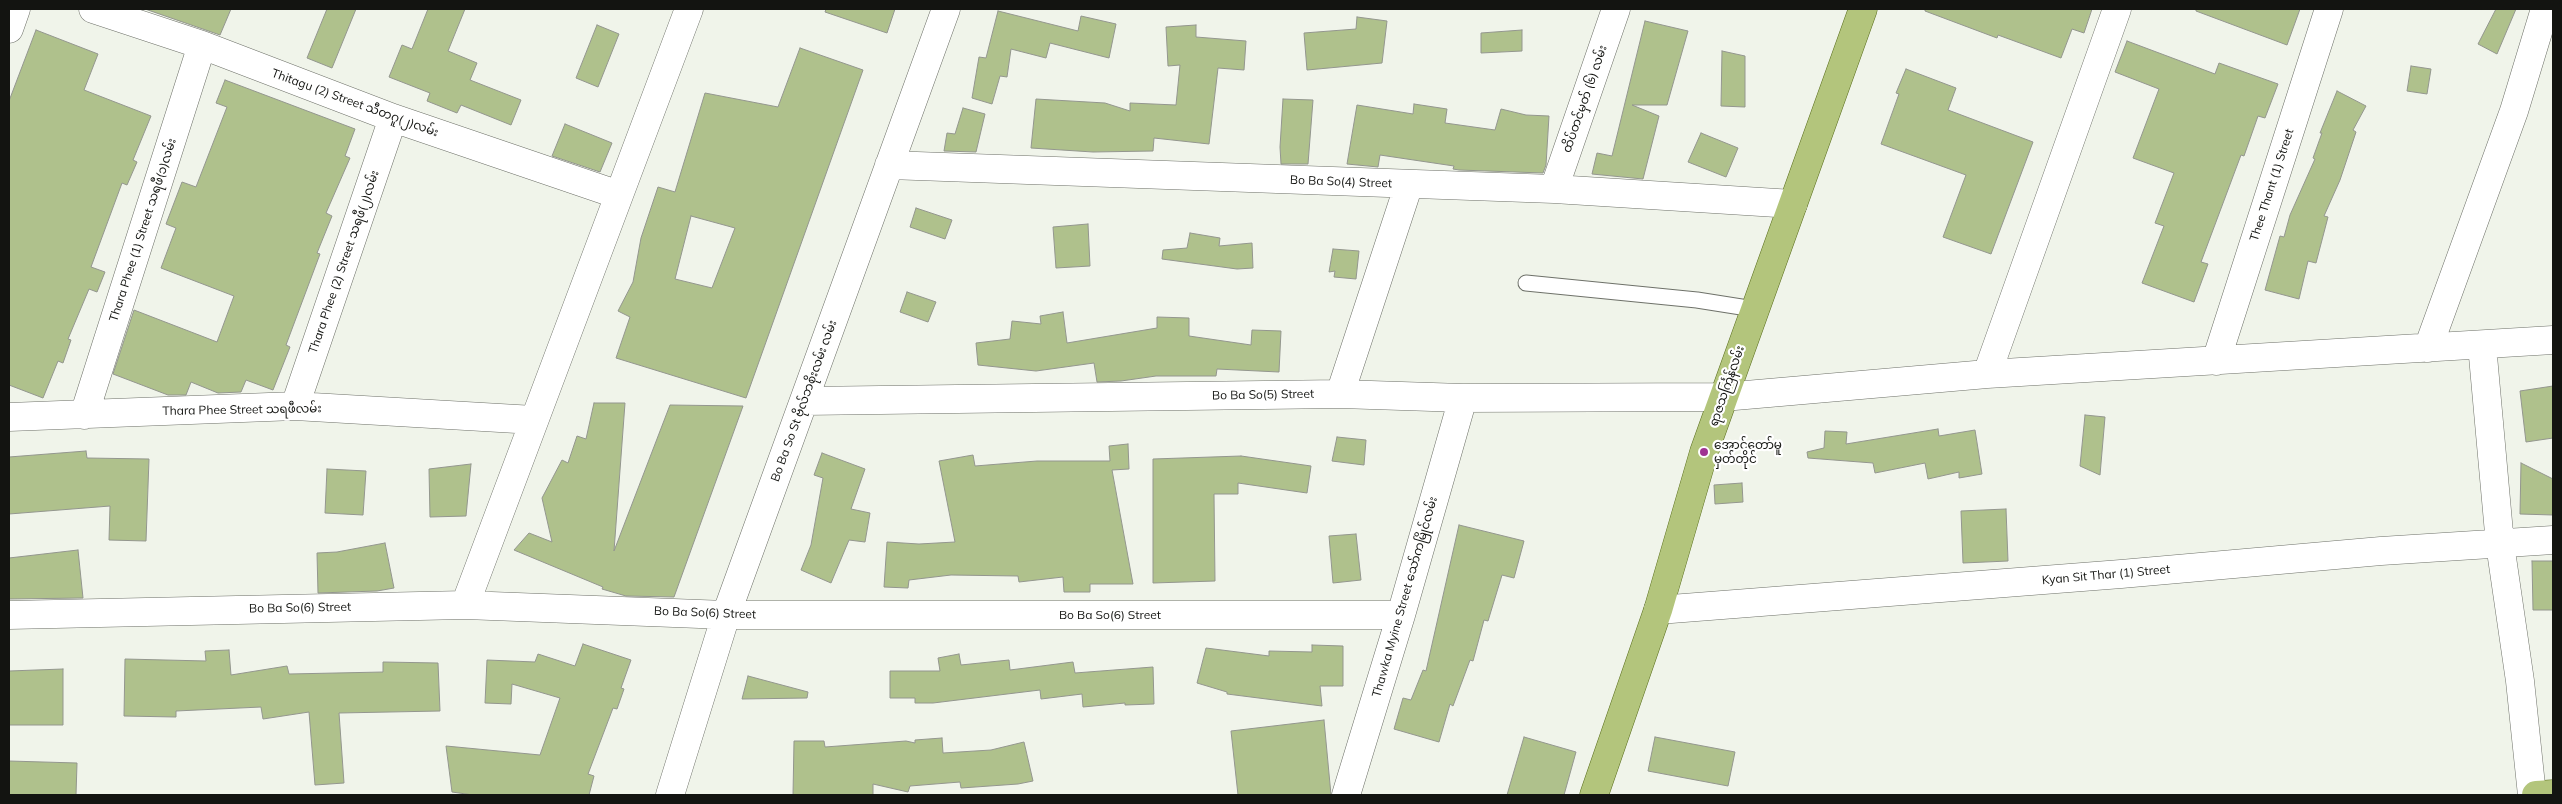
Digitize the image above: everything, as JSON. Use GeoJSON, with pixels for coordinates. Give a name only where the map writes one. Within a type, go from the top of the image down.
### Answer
{"type":"FeatureCollection","features":[{"type":"Feature","properties":{"kind":"main road","name":"ရာဇသင်္ကြန်လမ်း"},"geometry":{"type":"LineString","coordinates":[[1594,795],[1658,610],[1704,452],[1863,9]]}},
{"type":"Feature","properties":{"kind":"main road"},"geometry":{"type":"LineString","coordinates":[[2534,795],[2553,794]]}},
{"type":"Feature","properties":{"kind":"street"},"geometry":{"type":"LineString","coordinates":[[9,29],[16,9]]}},
{"type":"Feature","properties":{"kind":"street","name":"Thitagu (2) Street သီတဂူ(၂)လမ်း"},"geometry":{"type":"LineString","coordinates":[[93,9],[202,45],[393,118],[618,195]]}},
{"type":"Feature","properties":{"kind":"street"},"geometry":{"type":"LineString","coordinates":[[465,604],[687,9]]}},
{"type":"Feature","properties":{"kind":"street","name":"Bo Ba So St ဗိုလ်ဘစိုးလမ်း လမ်း"},"geometry":{"type":"LineString","coordinates":[[670,795],[726,615],[946,9]]}},
{"type":"Feature","properties":{"kind":"street","name":"ထိပ်တင်မှတ် (၆) လမ်း"},"geometry":{"type":"LineString","coordinates":[[1554,189],[1616,9]]}},
{"type":"Feature","properties":{"kind":"street"},"geometry":{"type":"LineString","coordinates":[[1987,374],[2117,9]]}},
{"type":"Feature","properties":{"kind":"street","name":"Thee Thant (1) Street"},"geometry":{"type":"LineString","coordinates":[[2216,361],[2329,9]]}},
{"type":"Feature","properties":{"kind":"street"},"geometry":{"type":"LineString","coordinates":[[2428,348],[2514,111],[2545,9]]}},
{"type":"Feature","properties":{"kind":"street","name":"Thara Phee (1) Street သရဖီ(၁)လမ်း"},"geometry":{"type":"LineString","coordinates":[[84,415],[202,45]]}},
{"type":"Feature","properties":{"kind":"street","name":"Thara Phee (2) Street သရဖီ(၂)လမ်း"},"geometry":{"type":"LineString","coordinates":[[295,406],[393,118]]}},
{"type":"Feature","properties":{"kind":"street","name":"Bo Ba So(4) Street"},"geometry":{"type":"LineString","coordinates":[[889,165],[1554,189],[1792,204]]}},
{"type":"Feature","properties":{"kind":"street"},"geometry":{"type":"LineString","coordinates":[[1340,394],[1409,184]]}},
{"type":"Feature","properties":{"kind":"street","name":"Bo Ba So(5) Street"},"geometry":{"type":"LineString","coordinates":[[804,401],[1340,394],[1463,398],[1723,397],[1987,374],[2553,340]]}},
{"type":"Feature","properties":{"kind":"street"},"geometry":{"type":"LineString","coordinates":[[2482,345],[2500,544],[2534,795]]}},
{"type":"Feature","properties":{"kind":"street","name":"Thawka Myine Street သော်ကမြိုင်လမ်း"},"geometry":{"type":"LineString","coordinates":[[1346,795],[1401,615],[1463,398]]}},
{"type":"Feature","properties":{"kind":"street","name":"Thara Phee Street သရဖီလမ်း"},"geometry":{"type":"LineString","coordinates":[[9,417],[295,406],[534,420]]}},
{"type":"Feature","properties":{"kind":"street","name":"Kyan Sit Thar (1) Street"},"geometry":{"type":"LineString","coordinates":[[1658,610],[2102,576],[2381,551],[2553,540]]}},
{"type":"Feature","properties":{"kind":"street","name":"Bo Ba So(6) Street"},"geometry":{"type":"LineString","coordinates":[[9,615],[465,604],[726,615],[1401,615]]}},
{"type":"Feature","properties":{"kind":"lane"},"geometry":{"type":"LineString","coordinates":[[1526,283],[1696,300],[1754,309]]}},
{"type":"Feature","properties":{"kind":"building"},"geometry":{"type":"Polygon","coordinates":[[[145,9],[231,9],[220,35],[145,9]]]}},
{"type":"Feature","properties":{"kind":"building"},"geometry":{"type":"Polygon","coordinates":[[[327,9],[356,9],[332,68],[307,58],[327,9]]]}},
{"type":"Feature","properties":{"kind":"building"},"geometry":{"type":"Polygon","coordinates":[[[428,9],[465,9],[448,51],[477,63],[470,80],[521,100],[511,125],[461,105],[457,113],[427,101],[430,93],[389,77],[402,45],[412,49],[428,9]]]}},
{"type":"Feature","properties":{"kind":"building"},"geometry":{"type":"Polygon","coordinates":[[[826,9],[895,9],[887,33],[825,12],[826,9]]]}},
{"type":"Feature","properties":{"kind":"building"},"geometry":{"type":"Polygon","coordinates":[[[1925,9],[2092,9],[2084,33],[2072,29],[2061,58],[1998,35],[1997,38],[1925,11],[1925,9]]]}},
{"type":"Feature","properties":{"kind":"building"},"geometry":{"type":"Polygon","coordinates":[[[2196,9],[2300,9],[2287,45],[2196,11],[2196,9]]]}},
{"type":"Feature","properties":{"kind":"building"},"geometry":{"type":"Polygon","coordinates":[[[2496,9],[2516,9],[2497,54],[2478,44],[2496,9]]]}},
{"type":"Feature","properties":{"kind":"building"},"geometry":{"type":"Polygon","coordinates":[[[998,11],[1078,31],[1081,16],[1116,24],[1109,58],[1050,43],[1046,58],[1011,49],[1007,77],[1000,76],[992,104],[972,98],[979,57],[986,58],[998,11]]]}},
{"type":"Feature","properties":{"kind":"building"},"geometry":{"type":"Polygon","coordinates":[[[1357,17],[1387,21],[1382,63],[1307,70],[1304,33],[1356,29],[1357,17]]]}},
{"type":"Feature","properties":{"kind":"building"},"geometry":{"type":"Polygon","coordinates":[[[1645,21],[1688,31],[1667,105],[1632,105],[1659,116],[1643,179],[1592,174],[1597,153],[1612,156],[1645,21]]]}},
{"type":"Feature","properties":{"kind":"building"},"geometry":{"type":"Polygon","coordinates":[[[597,25],[619,34],[598,87],[576,78],[597,25]]]}},
{"type":"Feature","properties":{"kind":"building"},"geometry":{"type":"Polygon","coordinates":[[[1196,25],[1196,37],[1246,41],[1244,70],[1218,68],[1209,144],[1154,138],[1153,151],[1093,152],[1031,148],[1036,99],[1105,103],[1130,111],[1130,103],[1176,105],[1180,65],[1168,66],[1166,27],[1196,25]]]}},
{"type":"Feature","properties":{"kind":"building"},"geometry":{"type":"Polygon","coordinates":[[[36,30],[98,54],[84,90],[151,116],[133,160],[137,162],[127,185],[122,183],[91,267],[105,272],[97,292],[89,289],[68,339],[71,340],[63,363],[58,361],[43,398],[9,385],[9,101],[36,30]]]}},
{"type":"Feature","properties":{"kind":"building"},"geometry":{"type":"Polygon","coordinates":[[[1522,30],[1522,51],[1481,53],[1481,33],[1522,30]]]}},
{"type":"Feature","properties":{"kind":"building"},"geometry":{"type":"Polygon","coordinates":[[[2127,41],[2215,74],[2219,63],[2278,84],[2265,118],[2258,116],[2244,156],[2241,155],[2201,262],[2208,264],[2194,302],[2142,283],[2164,226],[2155,223],[2174,173],[2133,158],[2159,89],[2115,72],[2127,41]]]}},
{"type":"Feature","properties":{"kind":"building"},"geometry":{"type":"Polygon","coordinates":[[[800,48],[863,70],[746,398],[616,358],[630,317],[618,311],[633,282],[641,238],[658,187],[675,192],[705,93],[778,107],[800,48]],[[691,216],[675,279],[712,288],[735,228],[691,216]]]}},
{"type":"Feature","properties":{"kind":"building"},"geometry":{"type":"Polygon","coordinates":[[[1722,51],[1745,56],[1745,107],[1721,106],[1722,51]]]}},
{"type":"Feature","properties":{"kind":"building"},"geometry":{"type":"Polygon","coordinates":[[[2411,66],[2431,69],[2427,94],[2407,91],[2411,66]]]}},
{"type":"Feature","properties":{"kind":"building"},"geometry":{"type":"Polygon","coordinates":[[[1906,69],[1956,88],[1948,110],[2033,142],[1991,254],[1943,237],[1966,175],[1881,144],[1899,94],[1896,93],[1906,69]]]}},
{"type":"Feature","properties":{"kind":"building"},"geometry":{"type":"Polygon","coordinates":[[[225,80],[355,129],[345,156],[350,158],[326,213],[332,216],[317,253],[320,254],[286,345],[290,347],[273,390],[246,380],[241,392],[218,393],[191,382],[186,395],[168,395],[113,374],[134,310],[217,342],[234,296],[161,268],[176,228],[166,224],[182,182],[196,187],[227,107],[216,103],[225,80]]]}},
{"type":"Feature","properties":{"kind":"building"},"geometry":{"type":"Polygon","coordinates":[[[2337,91],[2366,106],[2353,130],[2356,132],[2340,180],[2324,216],[2328,217],[2316,263],[2308,261],[2299,299],[2265,290],[2280,236],[2284,237],[2290,215],[2315,159],[2313,158],[2322,133],[2320,133],[2337,91]]]}},
{"type":"Feature","properties":{"kind":"building"},"geometry":{"type":"Polygon","coordinates":[[[1283,99],[1313,100],[1308,164],[1281,164],[1280,147],[1283,99]]]}},
{"type":"Feature","properties":{"kind":"building"},"geometry":{"type":"Polygon","coordinates":[[[1414,104],[1447,109],[1445,123],[1495,130],[1501,109],[1526,115],[1549,116],[1546,165],[1543,173],[1459,170],[1453,169],[1454,166],[1380,155],[1378,167],[1347,164],[1357,105],[1413,114],[1414,104]]]}},
{"type":"Feature","properties":{"kind":"building"},"geometry":{"type":"Polygon","coordinates":[[[963,108],[985,114],[976,152],[944,151],[947,133],[955,134],[963,108]]]}},
{"type":"Feature","properties":{"kind":"building"},"geometry":{"type":"Polygon","coordinates":[[[565,124],[612,143],[600,172],[552,156],[565,124]]]}},
{"type":"Feature","properties":{"kind":"building"},"geometry":{"type":"Polygon","coordinates":[[[1701,133],[1738,148],[1726,177],[1688,162],[1701,133]]]}},
{"type":"Feature","properties":{"kind":"building"},"geometry":{"type":"Polygon","coordinates":[[[916,208],[952,220],[945,239],[910,227],[916,208]]]}},
{"type":"Feature","properties":{"kind":"building"},"geometry":{"type":"Polygon","coordinates":[[[1088,224],[1090,266],[1056,268],[1053,227],[1088,224]]]}},
{"type":"Feature","properties":{"kind":"building"},"geometry":{"type":"Polygon","coordinates":[[[1190,233],[1220,238],[1219,246],[1252,243],[1253,268],[1237,269],[1162,259],[1163,250],[1187,248],[1190,233]]]}},
{"type":"Feature","properties":{"kind":"building"},"geometry":{"type":"Polygon","coordinates":[[[1333,249],[1359,251],[1356,279],[1334,277],[1335,271],[1329,272],[1333,249]]]}},
{"type":"Feature","properties":{"kind":"building"},"geometry":{"type":"Polygon","coordinates":[[[907,292],[936,302],[928,322],[900,312],[907,292]]]}},
{"type":"Feature","properties":{"kind":"building"},"geometry":{"type":"Polygon","coordinates":[[[1063,312],[1067,343],[1157,328],[1157,317],[1189,318],[1189,336],[1251,345],[1252,330],[1281,331],[1279,372],[1217,369],[1216,376],[1156,376],[1097,382],[1094,363],[1036,371],[978,365],[976,343],[1010,339],[1012,321],[1041,324],[1040,316],[1063,312]]]}},
{"type":"Feature","properties":{"kind":"building"},"geometry":{"type":"Polygon","coordinates":[[[2553,386],[2553,438],[2526,442],[2520,391],[2553,386]]]}},
{"type":"Feature","properties":{"kind":"building"},"geometry":{"type":"Polygon","coordinates":[[[594,403],[625,403],[614,551],[670,405],[743,406],[674,597],[626,596],[602,589],[603,587],[514,550],[529,533],[552,542],[542,498],[562,460],[568,463],[577,436],[586,439],[594,403]]]}},
{"type":"Feature","properties":{"kind":"building"},"geometry":{"type":"Polygon","coordinates":[[[2085,415],[2105,417],[2100,475],[2080,466],[2085,415]]]}},
{"type":"Feature","properties":{"kind":"building"},"geometry":{"type":"Polygon","coordinates":[[[1938,429],[1939,436],[1975,430],[1982,474],[1959,478],[1959,472],[1928,479],[1925,463],[1875,473],[1873,463],[1808,458],[1807,452],[1824,448],[1825,431],[1847,432],[1846,444],[1938,429]]]}},
{"type":"Feature","properties":{"kind":"building"},"geometry":{"type":"Polygon","coordinates":[[[1337,437],[1366,440],[1364,465],[1332,461],[1337,437]]]}},
{"type":"Feature","properties":{"kind":"building"},"geometry":{"type":"Polygon","coordinates":[[[1128,444],[1129,469],[1112,470],[1133,584],[1090,584],[1090,592],[1064,592],[1063,577],[1019,582],[1018,576],[951,575],[909,580],[908,588],[884,587],[887,542],[919,544],[955,542],[939,461],[973,455],[975,466],[1037,461],[1110,461],[1109,446],[1128,444]]]}},
{"type":"Feature","properties":{"kind":"building"},"geometry":{"type":"Polygon","coordinates":[[[86,451],[87,458],[149,459],[146,541],[109,540],[110,506],[9,514],[9,457],[86,451]]]}},
{"type":"Feature","properties":{"kind":"building"},"geometry":{"type":"Polygon","coordinates":[[[822,453],[865,469],[851,509],[870,513],[865,542],[849,540],[831,583],[801,570],[811,545],[823,478],[814,475],[822,453]]]}},
{"type":"Feature","properties":{"kind":"building"},"geometry":{"type":"Polygon","coordinates":[[[1241,456],[1311,466],[1307,493],[1238,483],[1238,494],[1214,494],[1215,581],[1153,583],[1153,459],[1241,456]]]}},
{"type":"Feature","properties":{"kind":"building"},"geometry":{"type":"Polygon","coordinates":[[[2521,463],[2553,479],[2553,515],[2520,514],[2521,463]]]}},
{"type":"Feature","properties":{"kind":"building"},"geometry":{"type":"Polygon","coordinates":[[[471,464],[466,516],[430,517],[429,469],[471,464]]]}},
{"type":"Feature","properties":{"kind":"building"},"geometry":{"type":"Polygon","coordinates":[[[327,469],[366,471],[363,515],[325,513],[327,469]]]}},
{"type":"Feature","properties":{"kind":"building"},"geometry":{"type":"Polygon","coordinates":[[[1742,483],[1743,502],[1715,504],[1714,485],[1742,483]]]}},
{"type":"Feature","properties":{"kind":"building"},"geometry":{"type":"Polygon","coordinates":[[[2006,509],[2008,561],[1963,563],[1961,511],[2006,509]]]}},
{"type":"Feature","properties":{"kind":"building"},"geometry":{"type":"Polygon","coordinates":[[[1459,525],[1524,541],[1514,578],[1502,575],[1488,621],[1484,620],[1473,661],[1470,660],[1453,706],[1450,704],[1439,742],[1394,729],[1403,698],[1411,700],[1423,670],[1426,671],[1459,525]]]}},
{"type":"Feature","properties":{"kind":"building"},"geometry":{"type":"Polygon","coordinates":[[[1356,534],[1361,580],[1333,583],[1329,536],[1356,534]]]}},
{"type":"Feature","properties":{"kind":"building"},"geometry":{"type":"Polygon","coordinates":[[[385,543],[394,588],[377,591],[318,593],[317,553],[337,552],[385,543]]]}},
{"type":"Feature","properties":{"kind":"building"},"geometry":{"type":"Polygon","coordinates":[[[78,550],[83,598],[9,599],[9,558],[78,550]]]}},
{"type":"Feature","properties":{"kind":"building"},"geometry":{"type":"Polygon","coordinates":[[[2532,561],[2553,561],[2553,610],[2533,610],[2532,561]]]}},
{"type":"Feature","properties":{"kind":"building"},"geometry":{"type":"Polygon","coordinates":[[[583,644],[631,660],[621,688],[624,689],[617,709],[613,708],[588,774],[594,776],[589,795],[473,795],[452,792],[446,746],[540,755],[560,698],[512,684],[511,704],[485,703],[487,660],[535,662],[538,654],[575,666],[583,644]]]}},
{"type":"Feature","properties":{"kind":"building"},"geometry":{"type":"Polygon","coordinates":[[[1312,645],[1343,646],[1343,686],[1320,686],[1322,706],[1227,694],[1227,692],[1197,683],[1206,648],[1269,656],[1269,651],[1312,652],[1312,645]]]}},
{"type":"Feature","properties":{"kind":"building"},"geometry":{"type":"Polygon","coordinates":[[[229,650],[231,675],[287,666],[289,674],[383,672],[383,662],[438,663],[440,711],[339,713],[344,783],[315,785],[309,712],[263,719],[261,707],[176,711],[176,717],[124,716],[125,659],[206,661],[205,651],[229,650]]]}},
{"type":"Feature","properties":{"kind":"building"},"geometry":{"type":"Polygon","coordinates":[[[959,654],[961,665],[1009,660],[1010,670],[1073,662],[1075,673],[1153,667],[1154,704],[1125,705],[1125,703],[1083,707],[1082,694],[1041,699],[1040,690],[933,703],[915,703],[915,698],[890,698],[890,671],[940,671],[938,658],[959,654]]]}},
{"type":"Feature","properties":{"kind":"building"},"geometry":{"type":"Polygon","coordinates":[[[63,669],[63,725],[9,725],[9,671],[63,669]]]}},
{"type":"Feature","properties":{"kind":"building"},"geometry":{"type":"Polygon","coordinates":[[[748,676],[808,692],[807,698],[742,699],[748,676]]]}},
{"type":"Feature","properties":{"kind":"building"},"geometry":{"type":"Polygon","coordinates":[[[1324,720],[1331,795],[1238,795],[1231,731],[1324,720]]]}},
{"type":"Feature","properties":{"kind":"building"},"geometry":{"type":"Polygon","coordinates":[[[1524,737],[1576,752],[1564,795],[1507,795],[1524,737]]]}},
{"type":"Feature","properties":{"kind":"building"},"geometry":{"type":"Polygon","coordinates":[[[1655,737],[1735,752],[1728,786],[1648,771],[1655,737]]]}},
{"type":"Feature","properties":{"kind":"building"},"geometry":{"type":"Polygon","coordinates":[[[942,738],[943,753],[991,750],[1024,742],[1033,781],[1018,784],[961,788],[960,782],[910,786],[908,792],[873,784],[873,795],[793,795],[794,741],[824,741],[825,747],[906,741],[915,743],[915,740],[942,738]]]}},
{"type":"Feature","properties":{"kind":"building"},"geometry":{"type":"Polygon","coordinates":[[[9,761],[77,763],[76,795],[9,795],[9,761]]]}},
{"type":"Feature","properties":{"kind":"place","name":"အောင်တော်မူ မှတ်တိုင်"},"geometry":{"type":"Point","coordinates":[1704,452]}}]}
